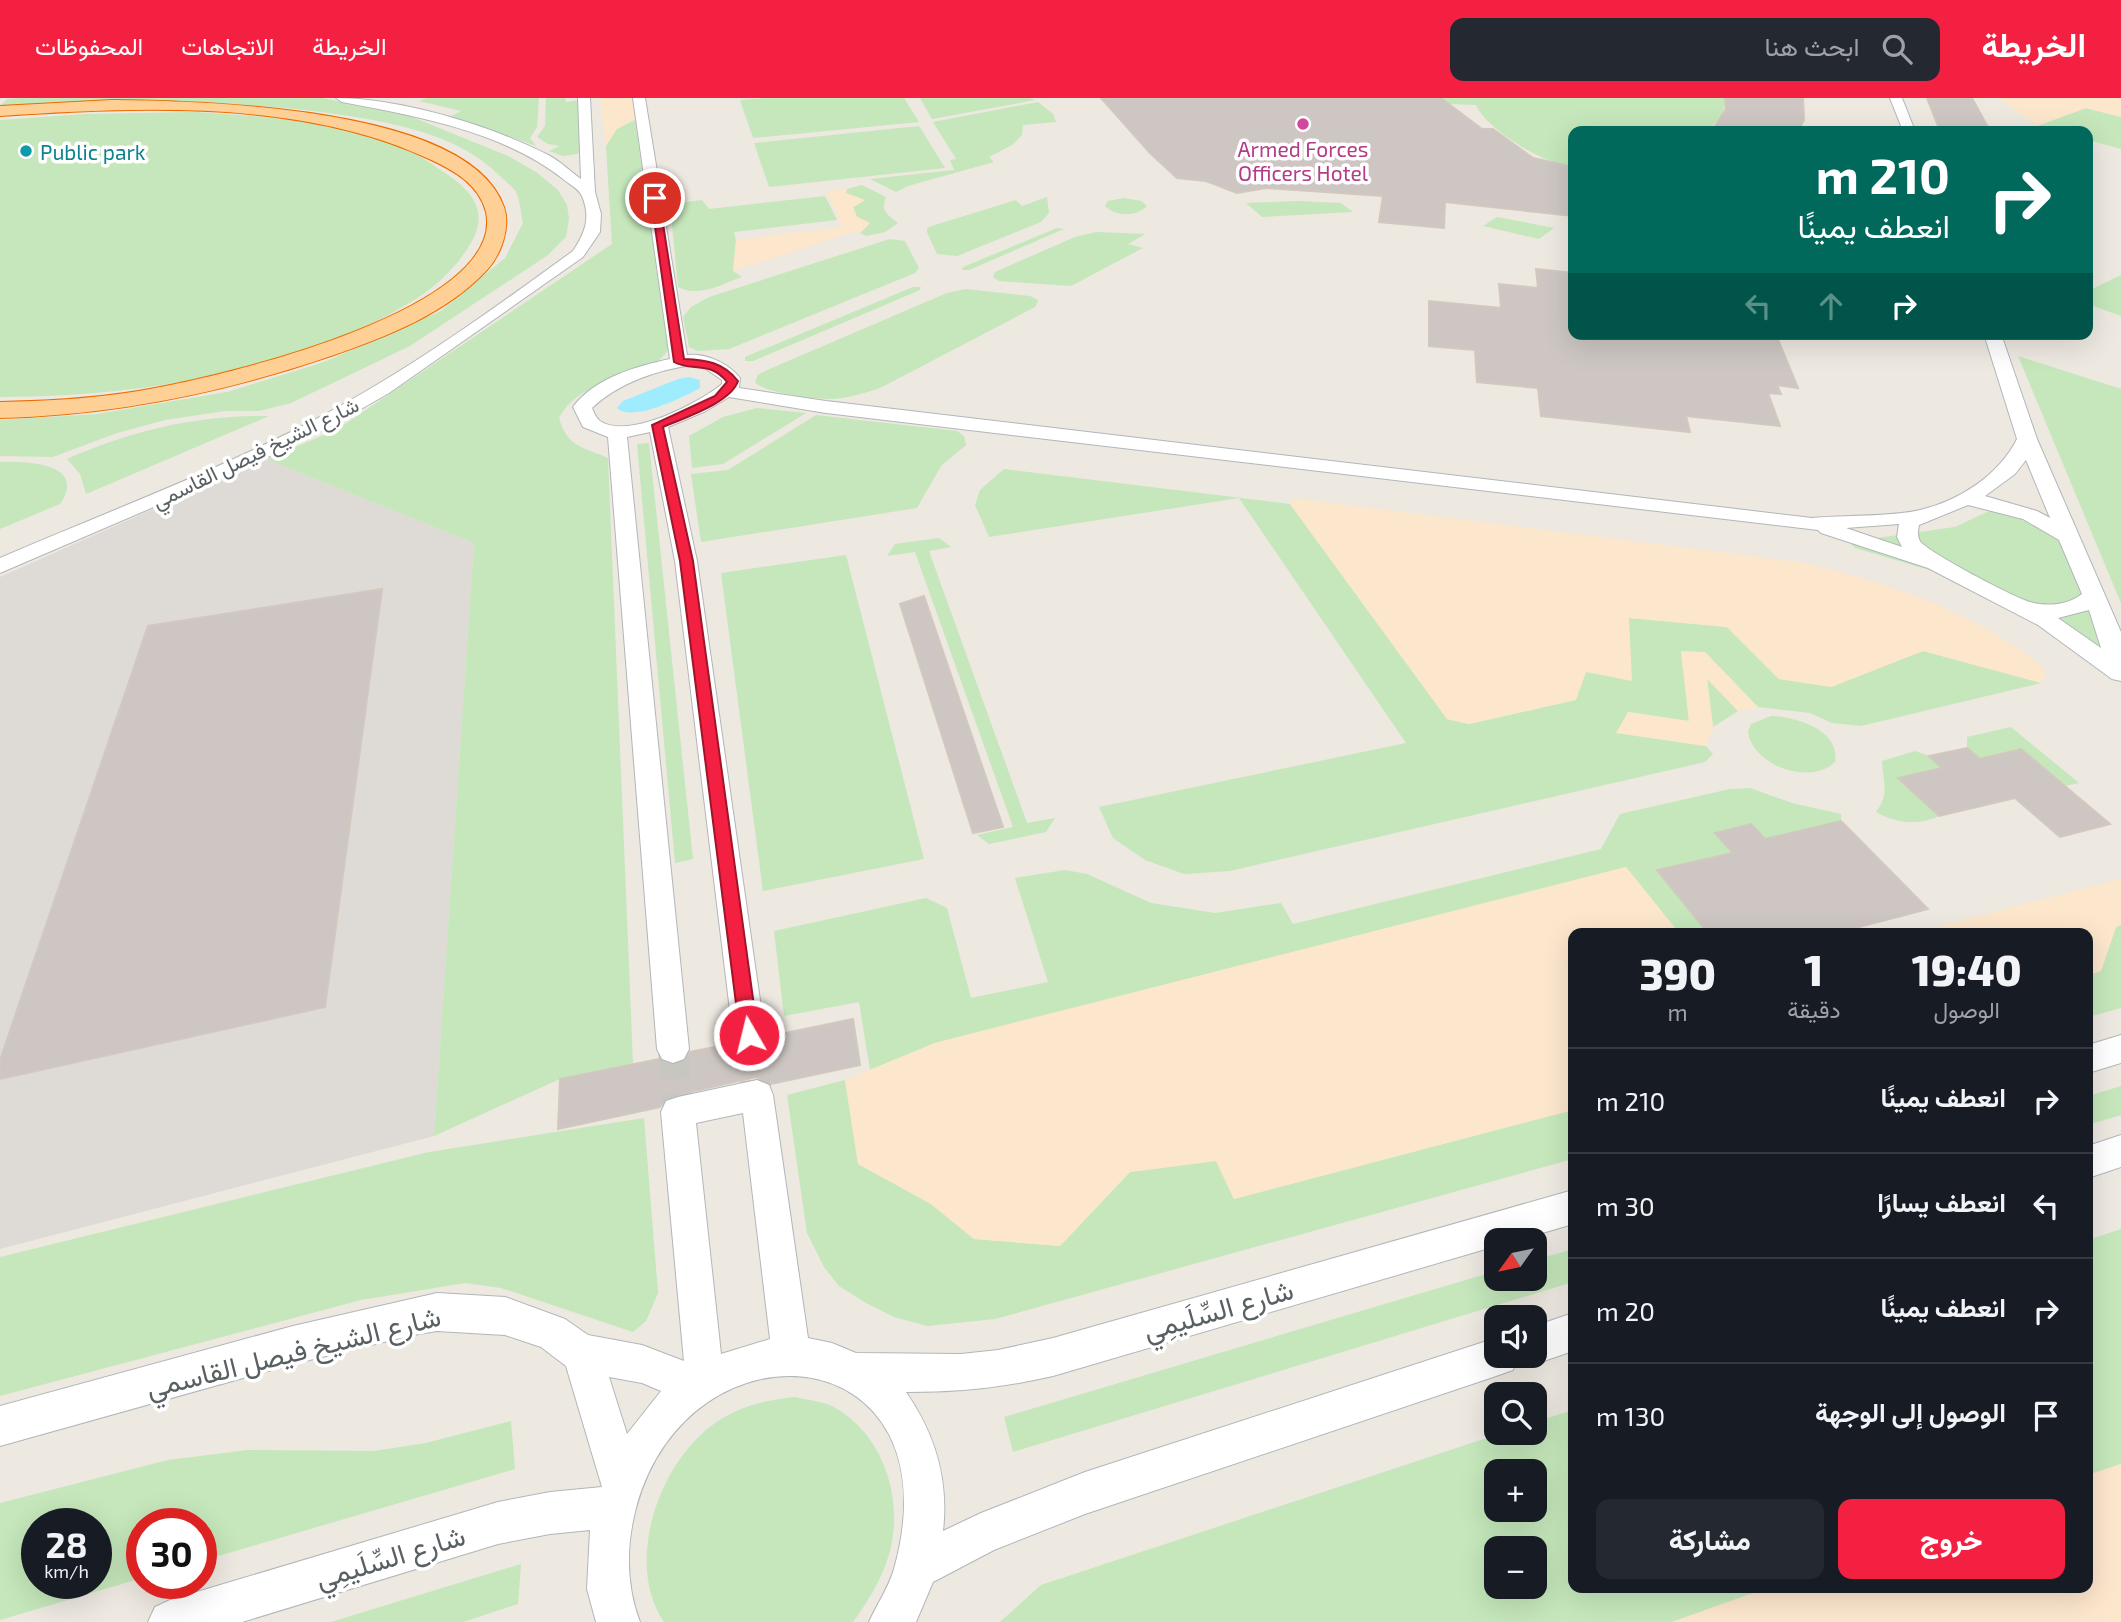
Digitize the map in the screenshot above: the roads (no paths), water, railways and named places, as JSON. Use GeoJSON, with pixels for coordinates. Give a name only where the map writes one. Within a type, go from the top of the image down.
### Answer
{"type":"FeatureCollection","features":[{"type":"Feature","properties":{"kind":"highway"},"geometry":{"type":"LineString","coordinates":[[0,111],[127,104],[236,105],[341,118],[428,146],[473,175],[491,197],[496,213],[496,233],[487,255],[470,275],[448,293],[410,315],[349,342],[256,373],[200,387],[137,398],[40,409],[0,410]]}},
{"type":"Feature","properties":{"kind":"street"},"geometry":{"type":"LineString","coordinates":[[342,98],[403,109],[506,142],[547,160],[588,192]]}},
{"type":"Feature","properties":{"kind":"street","name":"شارع الشيخ فيصل القاسمي"},"geometry":{"type":"LineString","coordinates":[[0,566],[272,448],[383,388],[578,254],[593,232],[594,214],[588,192],[584,98]]}},
{"type":"Feature","properties":{"kind":"street"},"geometry":{"type":"LineString","coordinates":[[639,98],[679,362]]}},
{"type":"Feature","properties":{"kind":"street"},"geometry":{"type":"LineString","coordinates":[[1896,98],[1907,126]]}},
{"type":"Feature","properties":{"kind":"street"},"geometry":{"type":"LineString","coordinates":[[547,160],[587,155]]}},
{"type":"Feature","properties":{"kind":"street"},"geometry":{"type":"LineString","coordinates":[[1994,340],[2027,439],[2114,646],[2119,672]]}},
{"type":"Feature","properties":{"kind":"street"},"geometry":{"type":"LineString","coordinates":[[702,361],[714,366],[732,381],[726,391],[719,398],[658,425],[617,433],[589,423],[582,407],[600,392],[642,373],[679,362],[702,361]]}},
{"type":"Feature","properties":{"kind":"street"},"geometry":{"type":"LineString","coordinates":[[726,391],[826,407],[1812,524],[1923,516]]}},
{"type":"Feature","properties":{"kind":"street"},"geometry":{"type":"LineString","coordinates":[[658,425],[686,561],[749,1035]]}},
{"type":"Feature","properties":{"kind":"street"},"geometry":{"type":"LineString","coordinates":[[617,433],[673,1049]]}},
{"type":"Feature","properties":{"kind":"street"},"geometry":{"type":"LineString","coordinates":[[2027,439],[2017,461],[2008,471],[1967,498],[1911,520],[1906,528],[1906,538],[1913,548],[1944,568],[2067,633],[2119,672]]}},
{"type":"Feature","properties":{"kind":"street"},"geometry":{"type":"LineString","coordinates":[[1967,498],[2030,515],[2066,535]]}},
{"type":"Feature","properties":{"kind":"street"},"geometry":{"type":"LineString","coordinates":[[1812,524],[1944,568]]}},
{"type":"Feature","properties":{"kind":"street"},"geometry":{"type":"LineString","coordinates":[[2024,608],[2070,610],[2088,603],[2094,596]]}},
{"type":"Feature","properties":{"kind":"street"},"geometry":{"type":"LineString","coordinates":[[2093,1057],[2121,1049]]}},
{"type":"Feature","properties":{"kind":"street"},"geometry":{"type":"LineString","coordinates":[[702,1384],[678,1112],[757,1095],[791,1355]]}},
{"type":"Feature","properties":{"kind":"street"},"geometry":{"type":"LineString","coordinates":[[2093,1160],[2121,1151]]}},
{"type":"Feature","properties":{"kind":"street","name":"شارع السِّلَيمِي"},"geometry":{"type":"LineString","coordinates":[[857,1373],[961,1373],[998,1369],[1053,1357],[1568,1208]]}},
{"type":"Feature","properties":{"kind":"street","name":"شارع الشيخ فيصل القاسمي"},"geometry":{"type":"LineString","coordinates":[[0,1426],[293,1346],[413,1315],[437,1312],[505,1316],[552,1332],[580,1353],[642,1364],[702,1384]]}},
{"type":"Feature","properties":{"kind":"street"},"geometry":{"type":"LineString","coordinates":[[1547,1341],[1568,1334]]}},
{"type":"Feature","properties":{"kind":"street"},"geometry":{"type":"LineString","coordinates":[[580,1353],[596,1394],[618,1497]]}},
{"type":"Feature","properties":{"kind":"street"},"geometry":{"type":"LineString","coordinates":[[618,1622],[614,1614],[607,1561],[618,1497],[635,1457],[655,1427],[679,1401],[702,1384],[733,1367],[762,1358],[791,1355],[825,1359],[857,1373],[894,1404],[918,1450],[927,1506],[917,1567],[899,1610],[891,1622]]}},
{"type":"Feature","properties":{"kind":"street"},"geometry":{"type":"LineString","coordinates":[[917,1567],[981,1534],[1085,1493],[1484,1361]]}},
{"type":"Feature","properties":{"kind":"street","name":"شارع السِّلَيمِي"},"geometry":{"type":"LineString","coordinates":[[170,1622],[498,1523],[618,1497]]}},
{"type":"Feature","properties":{"kind":"water"},"geometry":{"type":"Polygon","coordinates":[[[689,377],[700,380],[700,388],[645,411],[624,412],[617,408],[623,401],[689,377]]]}},
{"type":"Feature","properties":{"kind":"tunnel"},"geometry":{"type":"LineString","coordinates":[[749,1035],[757,1095]]}},
{"type":"Feature","properties":{"kind":"tunnel"},"geometry":{"type":"LineString","coordinates":[[673,1049],[678,1112]]}},
{"type":"Feature","properties":{"kind":"place","name":"Armed Forces Officers Hotel"},"geometry":{"type":"Point","coordinates":[1303,124]}},
{"type":"Feature","properties":{"kind":"place","name":"Public park"},"geometry":{"type":"Point","coordinates":[26,151]}}]}
